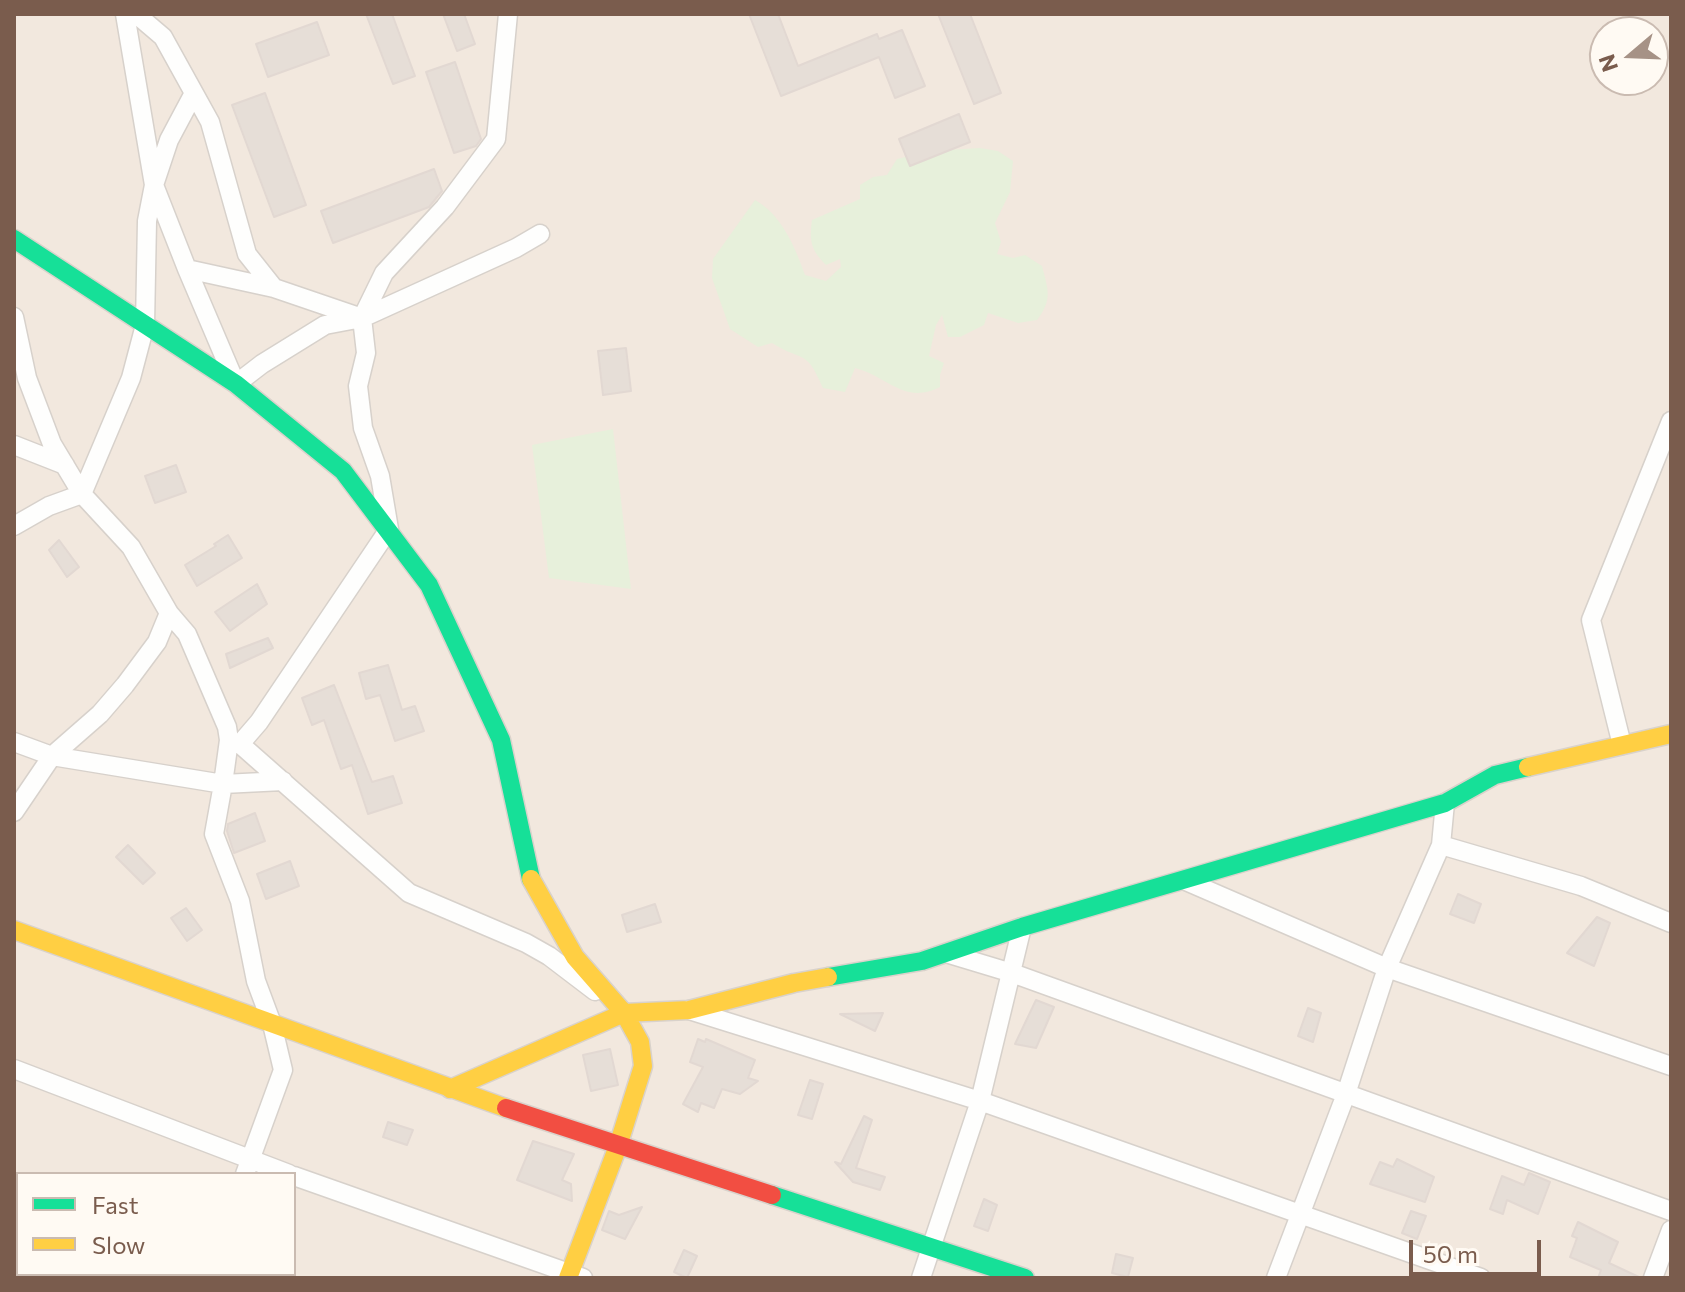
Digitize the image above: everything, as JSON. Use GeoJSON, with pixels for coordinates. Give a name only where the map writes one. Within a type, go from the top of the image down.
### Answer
{"type":"FeatureCollection","features":[{"type":"Feature","properties":{"kind":"street"},"geometry":{"type":"LineString","coordinates":[[125,14],[154,185],[236,384]]}},
{"type":"Feature","properties":{"kind":"street"},"geometry":{"type":"LineString","coordinates":[[136,14],[163,37],[210,122],[247,254],[274,288]]}},
{"type":"Feature","properties":{"kind":"street"},"geometry":{"type":"LineString","coordinates":[[248,1167],[283,1070],[272,1024],[256,981],[240,901],[214,834],[223,784],[234,742],[259,722],[389,529],[380,476],[363,428],[358,386],[366,353],[362,318],[384,273],[445,207],[496,139],[508,14]]}},
{"type":"Feature","properties":{"kind":"street"},"geometry":{"type":"LineString","coordinates":[[14,526],[49,506],[82,494],[131,378],[145,325],[147,221],[154,185],[169,140],[194,93]]}},
{"type":"Feature","properties":{"kind":"street"},"geometry":{"type":"LineString","coordinates":[[236,384],[325,325],[362,318],[516,248],[540,234]]}},
{"type":"Feature","properties":{"kind":"street"},"geometry":{"type":"LineString","coordinates":[[14,239],[236,384],[343,471],[389,529],[429,585],[501,740],[530,878],[575,957],[624,1013],[640,1042],[643,1066],[574,1276],[296,1176]]}},
{"type":"Feature","properties":{"kind":"street"},"geometry":{"type":"LineString","coordinates":[[187,269],[274,288],[362,318]]}},
{"type":"Feature","properties":{"kind":"street"},"geometry":{"type":"LineString","coordinates":[[14,317],[27,378],[52,444],[82,494],[131,547],[169,613],[187,634],[234,742],[283,781],[409,893],[549,956],[624,1013]]}},
{"type":"Feature","properties":{"kind":"street"},"geometry":{"type":"LineString","coordinates":[[1622,745],[1591,620],[1671,421]]}},
{"type":"Feature","properties":{"kind":"street"},"geometry":{"type":"LineString","coordinates":[[14,445],[65,465]]}},
{"type":"Feature","properties":{"kind":"street"},"geometry":{"type":"LineString","coordinates":[[14,812],[52,756],[100,714],[125,685],[157,642],[169,613]]}},
{"type":"Feature","properties":{"kind":"street"},"geometry":{"type":"LineString","coordinates":[[450,1089],[624,1013],[689,1010],[794,983],[949,954],[1022,927],[1445,803],[1495,775],[1671,734]]}},
{"type":"Feature","properties":{"kind":"street"},"geometry":{"type":"LineString","coordinates":[[14,742],[52,756],[223,784],[283,781]]}},
{"type":"Feature","properties":{"kind":"street"},"geometry":{"type":"LineString","coordinates":[[1276,1278],[1346,1094],[1387,968],[1441,845],[1445,803]]}},
{"type":"Feature","properties":{"kind":"street"},"geometry":{"type":"LineString","coordinates":[[1441,845],[1581,886],[1671,923]]}},
{"type":"Feature","properties":{"kind":"street"},"geometry":{"type":"LineString","coordinates":[[1186,881],[1387,968],[1671,1066]]}},
{"type":"Feature","properties":{"kind":"street"},"geometry":{"type":"LineString","coordinates":[[921,1278],[980,1101],[1022,927]]}},
{"type":"Feature","properties":{"kind":"street"},"geometry":{"type":"LineString","coordinates":[[14,930],[450,1089],[618,1146],[934,1245],[1025,1278]]}},
{"type":"Feature","properties":{"kind":"street"},"geometry":{"type":"LineString","coordinates":[[949,954],[1012,973],[1671,1211]]}},
{"type":"Feature","properties":{"kind":"street"},"geometry":{"type":"LineString","coordinates":[[689,1010],[980,1101],[1481,1278]]}},
{"type":"Feature","properties":{"kind":"street"},"geometry":{"type":"LineString","coordinates":[[14,1069],[248,1167],[276,1172]]}},
{"type":"Feature","properties":{"kind":"street"},"geometry":{"type":"LineString","coordinates":[[1653,1278],[1671,1230]]}},
{"type":"Feature","properties":{"kind":"shaded area"},"geometry":{"type":"Polygon","coordinates":[[[14,14],[1671,14],[1671,1278],[14,1278],[14,14]]]}},
{"type":"Feature","properties":{"kind":"green space"},"geometry":{"type":"Polygon","coordinates":[[[980,148],[998,151],[1013,161],[1010,192],[995,223],[1001,242],[997,254],[1013,258],[1025,255],[1042,266],[1048,294],[1037,320],[1018,323],[988,313],[984,325],[960,337],[948,337],[942,315],[936,325],[929,356],[944,363],[940,387],[916,393],[897,388],[855,368],[845,392],[823,388],[808,361],[772,343],[758,347],[730,329],[712,278],[713,259],[755,200],[780,223],[805,275],[826,281],[841,267],[840,259],[826,265],[817,255],[811,240],[812,220],[860,199],[860,185],[873,177],[887,175],[897,159],[930,151],[980,148]]]}},
{"type":"Feature","properties":{"kind":"green space"},"geometry":{"type":"Polygon","coordinates":[[[613,429],[631,589],[549,578],[532,445],[613,429]]]}},
{"type":"Feature","properties":{"kind":"building"},"geometry":{"type":"Polygon","coordinates":[[[366,14],[392,14],[415,76],[393,84],[366,14]]]}},
{"type":"Feature","properties":{"kind":"building"},"geometry":{"type":"Polygon","coordinates":[[[443,14],[464,14],[475,44],[457,51],[443,14]]]}},
{"type":"Feature","properties":{"kind":"building"},"geometry":{"type":"Polygon","coordinates":[[[749,14],[778,14],[798,66],[877,34],[879,39],[902,30],[925,86],[895,98],[879,57],[781,96],[749,14]]]}},
{"type":"Feature","properties":{"kind":"building"},"geometry":{"type":"Polygon","coordinates":[[[938,14],[970,14],[1001,93],[974,104],[938,14]]]}},
{"type":"Feature","properties":{"kind":"building"},"geometry":{"type":"Polygon","coordinates":[[[317,22],[329,55],[268,77],[256,44],[317,22]]]}},
{"type":"Feature","properties":{"kind":"building"},"geometry":{"type":"Polygon","coordinates":[[[455,62],[481,139],[476,146],[454,153],[426,72],[455,62]]]}},
{"type":"Feature","properties":{"kind":"building"},"geometry":{"type":"Polygon","coordinates":[[[265,93],[306,205],[274,217],[232,105],[265,93]]]}},
{"type":"Feature","properties":{"kind":"building"},"geometry":{"type":"Polygon","coordinates":[[[959,114],[970,142],[910,166],[899,139],[959,114]]]}},
{"type":"Feature","properties":{"kind":"building"},"geometry":{"type":"Polygon","coordinates":[[[434,169],[442,191],[429,207],[333,243],[321,211],[434,169]]]}},
{"type":"Feature","properties":{"kind":"building"},"geometry":{"type":"Polygon","coordinates":[[[626,348],[631,391],[603,395],[598,351],[626,348]]]}},
{"type":"Feature","properties":{"kind":"building"},"geometry":{"type":"Polygon","coordinates":[[[176,465],[186,492],[155,503],[145,476],[176,465]]]}},
{"type":"Feature","properties":{"kind":"building"},"geometry":{"type":"Polygon","coordinates":[[[228,535],[242,558],[197,586],[185,565],[228,535]]]}},
{"type":"Feature","properties":{"kind":"building"},"geometry":{"type":"Polygon","coordinates":[[[59,540],[79,567],[67,577],[49,550],[59,540]]]}},
{"type":"Feature","properties":{"kind":"building"},"geometry":{"type":"Polygon","coordinates":[[[257,584],[267,604],[230,631],[215,612],[257,584]]]}},
{"type":"Feature","properties":{"kind":"building"},"geometry":{"type":"Polygon","coordinates":[[[268,638],[273,648],[230,668],[226,654],[268,638]]]}},
{"type":"Feature","properties":{"kind":"building"},"geometry":{"type":"Polygon","coordinates":[[[388,665],[402,710],[415,706],[424,731],[395,741],[380,695],[366,699],[359,673],[388,665]]]}},
{"type":"Feature","properties":{"kind":"building"},"geometry":{"type":"Polygon","coordinates":[[[334,685],[372,782],[393,776],[402,803],[368,814],[352,765],[341,769],[324,720],[312,725],[302,698],[334,685]]]}},
{"type":"Feature","properties":{"kind":"building"},"geometry":{"type":"Polygon","coordinates":[[[255,813],[265,841],[234,853],[228,824],[255,813]]]}},
{"type":"Feature","properties":{"kind":"building"},"geometry":{"type":"Polygon","coordinates":[[[128,845],[155,873],[143,884],[116,857],[128,845]]]}},
{"type":"Feature","properties":{"kind":"building"},"geometry":{"type":"Polygon","coordinates":[[[290,861],[299,886],[266,899],[257,874],[290,861]]]}},
{"type":"Feature","properties":{"kind":"building"},"geometry":{"type":"Polygon","coordinates":[[[1458,894],[1481,904],[1474,923],[1450,914],[1458,894]]]}},
{"type":"Feature","properties":{"kind":"building"},"geometry":{"type":"Polygon","coordinates":[[[655,904],[661,922],[627,932],[622,915],[655,904]]]}},
{"type":"Feature","properties":{"kind":"building"},"geometry":{"type":"Polygon","coordinates":[[[186,908],[202,930],[187,941],[171,918],[186,908]]]}},
{"type":"Feature","properties":{"kind":"building"},"geometry":{"type":"Polygon","coordinates":[[[1597,917],[1610,923],[1594,966],[1567,953],[1597,917]]]}},
{"type":"Feature","properties":{"kind":"building"},"geometry":{"type":"Polygon","coordinates":[[[1036,1000],[1054,1007],[1036,1048],[1015,1044],[1036,1000]]]}},
{"type":"Feature","properties":{"kind":"building"},"geometry":{"type":"Polygon","coordinates":[[[1308,1008],[1321,1013],[1313,1042],[1298,1036],[1308,1008]]]}},
{"type":"Feature","properties":{"kind":"building"},"geometry":{"type":"Polygon","coordinates":[[[883,1013],[875,1031],[840,1014],[883,1013]]]}},
{"type":"Feature","properties":{"kind":"building"},"geometry":{"type":"Polygon","coordinates":[[[698,1039],[705,1042],[706,1039],[755,1060],[748,1078],[758,1081],[740,1094],[722,1089],[714,1108],[701,1103],[698,1112],[683,1104],[703,1067],[690,1062],[698,1039]]]}},
{"type":"Feature","properties":{"kind":"building"},"geometry":{"type":"Polygon","coordinates":[[[610,1049],[618,1085],[591,1091],[583,1055],[610,1049]]]}},
{"type":"Feature","properties":{"kind":"building"},"geometry":{"type":"Polygon","coordinates":[[[810,1080],[823,1084],[812,1119],[798,1115],[810,1080]]]}},
{"type":"Feature","properties":{"kind":"building"},"geometry":{"type":"Polygon","coordinates":[[[864,1116],[872,1120],[856,1168],[885,1177],[880,1190],[853,1182],[835,1162],[841,1164],[864,1116]]]}},
{"type":"Feature","properties":{"kind":"building"},"geometry":{"type":"Polygon","coordinates":[[[388,1122],[413,1130],[407,1145],[383,1137],[388,1122]]]}},
{"type":"Feature","properties":{"kind":"building"},"geometry":{"type":"Polygon","coordinates":[[[533,1141],[574,1154],[562,1180],[571,1184],[572,1201],[517,1180],[533,1141]]]}},
{"type":"Feature","properties":{"kind":"building"},"geometry":{"type":"Polygon","coordinates":[[[1397,1159],[1434,1177],[1425,1202],[1370,1184],[1380,1162],[1393,1167],[1397,1159]]]}},
{"type":"Feature","properties":{"kind":"building"},"geometry":{"type":"Polygon","coordinates":[[[1529,1173],[1550,1182],[1538,1214],[1507,1200],[1503,1214],[1490,1209],[1502,1176],[1524,1185],[1529,1173]]]}},
{"type":"Feature","properties":{"kind":"building"},"geometry":{"type":"Polygon","coordinates":[[[984,1199],[997,1205],[988,1231],[974,1226],[984,1199]]]}},
{"type":"Feature","properties":{"kind":"building"},"geometry":{"type":"Polygon","coordinates":[[[642,1207],[625,1239],[602,1230],[609,1211],[619,1215],[642,1207]]]}},
{"type":"Feature","properties":{"kind":"building"},"geometry":{"type":"Polygon","coordinates":[[[1411,1211],[1426,1216],[1417,1239],[1402,1233],[1411,1211]]]}},
{"type":"Feature","properties":{"kind":"building"},"geometry":{"type":"Polygon","coordinates":[[[1578,1222],[1618,1242],[1609,1263],[1641,1278],[1598,1278],[1601,1270],[1570,1257],[1577,1238],[1572,1236],[1578,1222]]]}},
{"type":"Feature","properties":{"kind":"building"},"geometry":{"type":"Polygon","coordinates":[[[684,1250],[697,1256],[687,1278],[674,1272],[684,1250]]]}},
{"type":"Feature","properties":{"kind":"building"},"geometry":{"type":"Polygon","coordinates":[[[1116,1254],[1133,1258],[1128,1277],[1112,1273],[1116,1254]]]}},
{"type":"Feature","properties":{"kind":"traffic: fast"},"geometry":{"type":"LineString","coordinates":[[14,239],[236,384],[343,471],[429,585],[501,740],[531,879]]}},
{"type":"Feature","properties":{"kind":"traffic: fast"},"geometry":{"type":"LineString","coordinates":[[828,977],[922,961],[1022,927],[1445,803],[1495,775],[1528,767]]}},
{"type":"Feature","properties":{"kind":"traffic: fast"},"geometry":{"type":"LineString","coordinates":[[772,1195],[1025,1278]]}},
{"type":"Feature","properties":{"kind":"traffic: slow"},"geometry":{"type":"LineString","coordinates":[[1528,767],[1671,734]]}},
{"type":"Feature","properties":{"kind":"traffic: slow"},"geometry":{"type":"LineString","coordinates":[[531,879],[575,957],[624,1013],[640,1042],[643,1066],[618,1146],[568,1278]]}},
{"type":"Feature","properties":{"kind":"traffic: slow"},"geometry":{"type":"LineString","coordinates":[[14,930],[506,1108]]}},
{"type":"Feature","properties":{"kind":"traffic: slow"},"geometry":{"type":"LineString","coordinates":[[450,1089],[624,1013],[689,1010],[828,977]]}},
{"type":"Feature","properties":{"kind":"traffic: jam"},"geometry":{"type":"LineString","coordinates":[[506,1108],[772,1195]]}}]}
